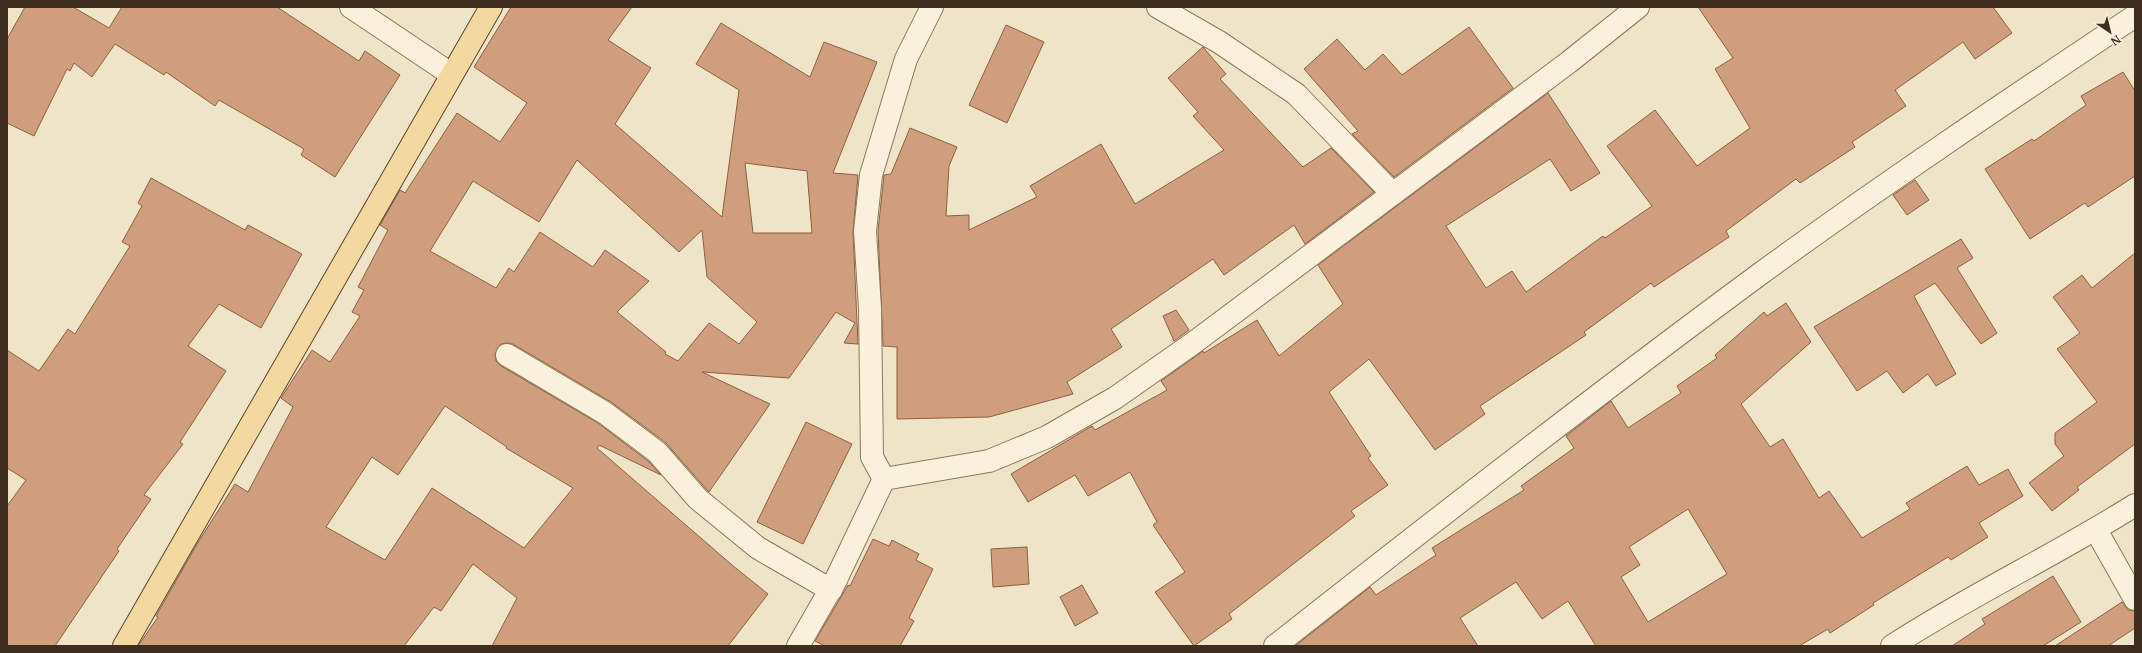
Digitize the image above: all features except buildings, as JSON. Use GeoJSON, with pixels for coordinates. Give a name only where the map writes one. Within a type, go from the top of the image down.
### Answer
{"type":"FeatureCollection","features":[{"type":"Feature","properties":{"kind":"main road"},"geometry":{"type":"LineString","coordinates":[[124,646],[451,74],[491,7]]}},
{"type":"Feature","properties":{"kind":"street"},"geometry":{"type":"LineString","coordinates":[[351,7],[451,74]]}},
{"type":"Feature","properties":{"kind":"street"},"geometry":{"type":"LineString","coordinates":[[884,479],[872,456],[870,308],[865,231],[871,175],[906,59],[932,7]]}},
{"type":"Feature","properties":{"kind":"street"},"geometry":{"type":"LineString","coordinates":[[1158,7],[1219,42],[1296,94],[1392,194]]}},
{"type":"Feature","properties":{"kind":"street"},"geometry":{"type":"LineString","coordinates":[[884,479],[989,461],[1054,433],[1115,398],[1192,344],[1570,62],[1638,7]]}},
{"type":"Feature","properties":{"kind":"street"},"geometry":{"type":"LineString","coordinates":[[1275,646],[1412,538],[1761,274],[2006,102],[2135,16]]}},
{"type":"Feature","properties":{"kind":"street"},"geometry":{"type":"LineString","coordinates":[[507,355],[605,413],[657,452],[698,499],[758,548],[831,590]]}},
{"type":"Feature","properties":{"kind":"street"},"geometry":{"type":"LineString","coordinates":[[798,646],[831,590],[884,479]]}},
{"type":"Feature","properties":{"kind":"street"},"geometry":{"type":"LineString","coordinates":[[1892,646],[1920,627],[2096,530],[2135,505]]}},
{"type":"Feature","properties":{"kind":"street"},"geometry":{"type":"LineString","coordinates":[[2096,530],[2135,599]]}}]}
